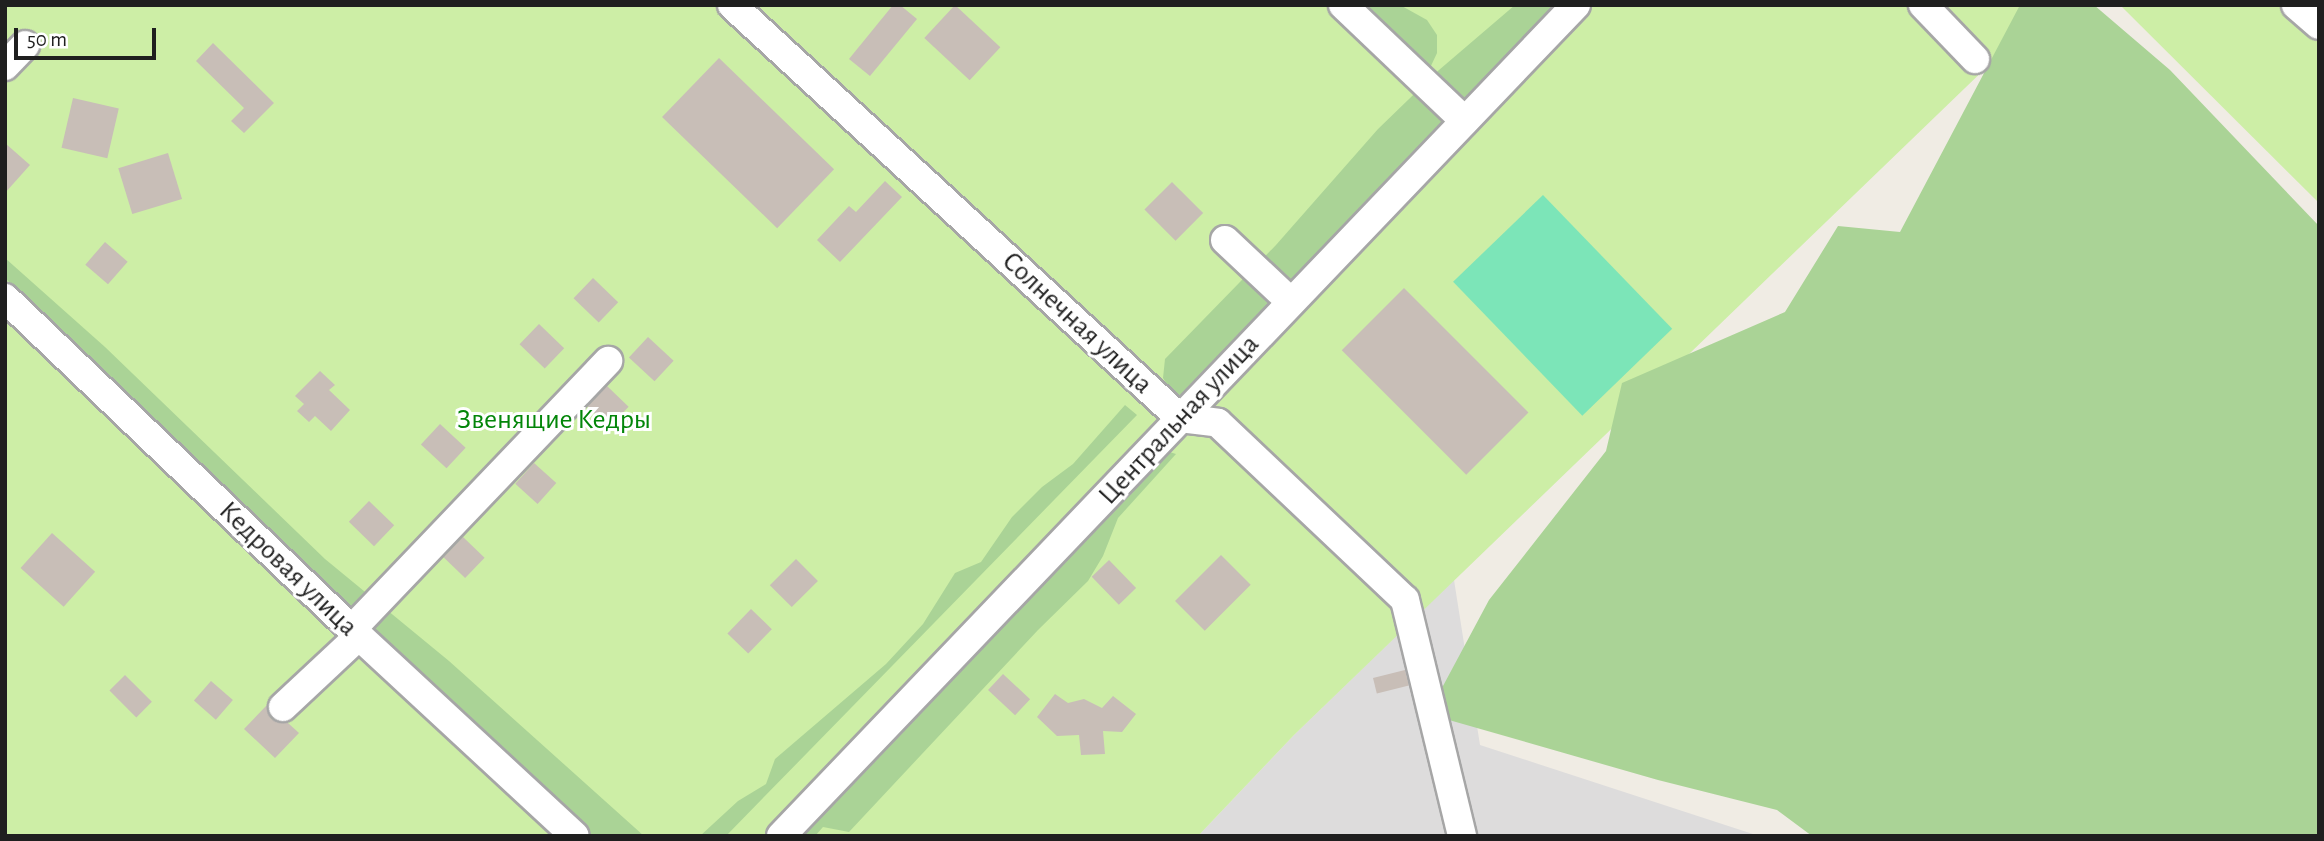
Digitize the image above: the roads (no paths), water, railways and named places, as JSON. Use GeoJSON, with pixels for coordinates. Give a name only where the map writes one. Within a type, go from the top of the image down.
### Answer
{"type":"FeatureCollection","features":[{"type":"Feature","properties":{"kind":"street","name":"Солнечная улица"},"geometry":{"type":"LineString","coordinates":[[732,5],[1180,418]]}},
{"type":"Feature","properties":{"kind":"street"},"geometry":{"type":"LineString","coordinates":[[1343,5],[1465,121]]}},
{"type":"Feature","properties":{"kind":"street","name":"Центральная улица"},"geometry":{"type":"LineString","coordinates":[[781,836],[1576,5]]}},
{"type":"Feature","properties":{"kind":"street"},"geometry":{"type":"LineString","coordinates":[[1923,5],[1975,58]]}},
{"type":"Feature","properties":{"kind":"street"},"geometry":{"type":"LineString","coordinates":[[2296,5],[2319,25]]}},
{"type":"Feature","properties":{"kind":"street"},"geometry":{"type":"LineString","coordinates":[[5,66],[25,45]]}},
{"type":"Feature","properties":{"kind":"street"},"geometry":{"type":"LineString","coordinates":[[1225,240],[1290,301]]}},
{"type":"Feature","properties":{"kind":"street","name":"Кедровая улица"},"geometry":{"type":"LineString","coordinates":[[5,298],[355,632],[575,836]]}},
{"type":"Feature","properties":{"kind":"street"},"geometry":{"type":"LineString","coordinates":[[283,707],[608,360]]}},
{"type":"Feature","properties":{"kind":"street"},"geometry":{"type":"LineString","coordinates":[[1180,418],[1218,423],[1405,600],[1462,836]]}},
{"type":"Feature","properties":{"kind":"park label","name":"Звенящие Кедры"},"geometry":{"type":"Point","coordinates":[554,420]}}]}
